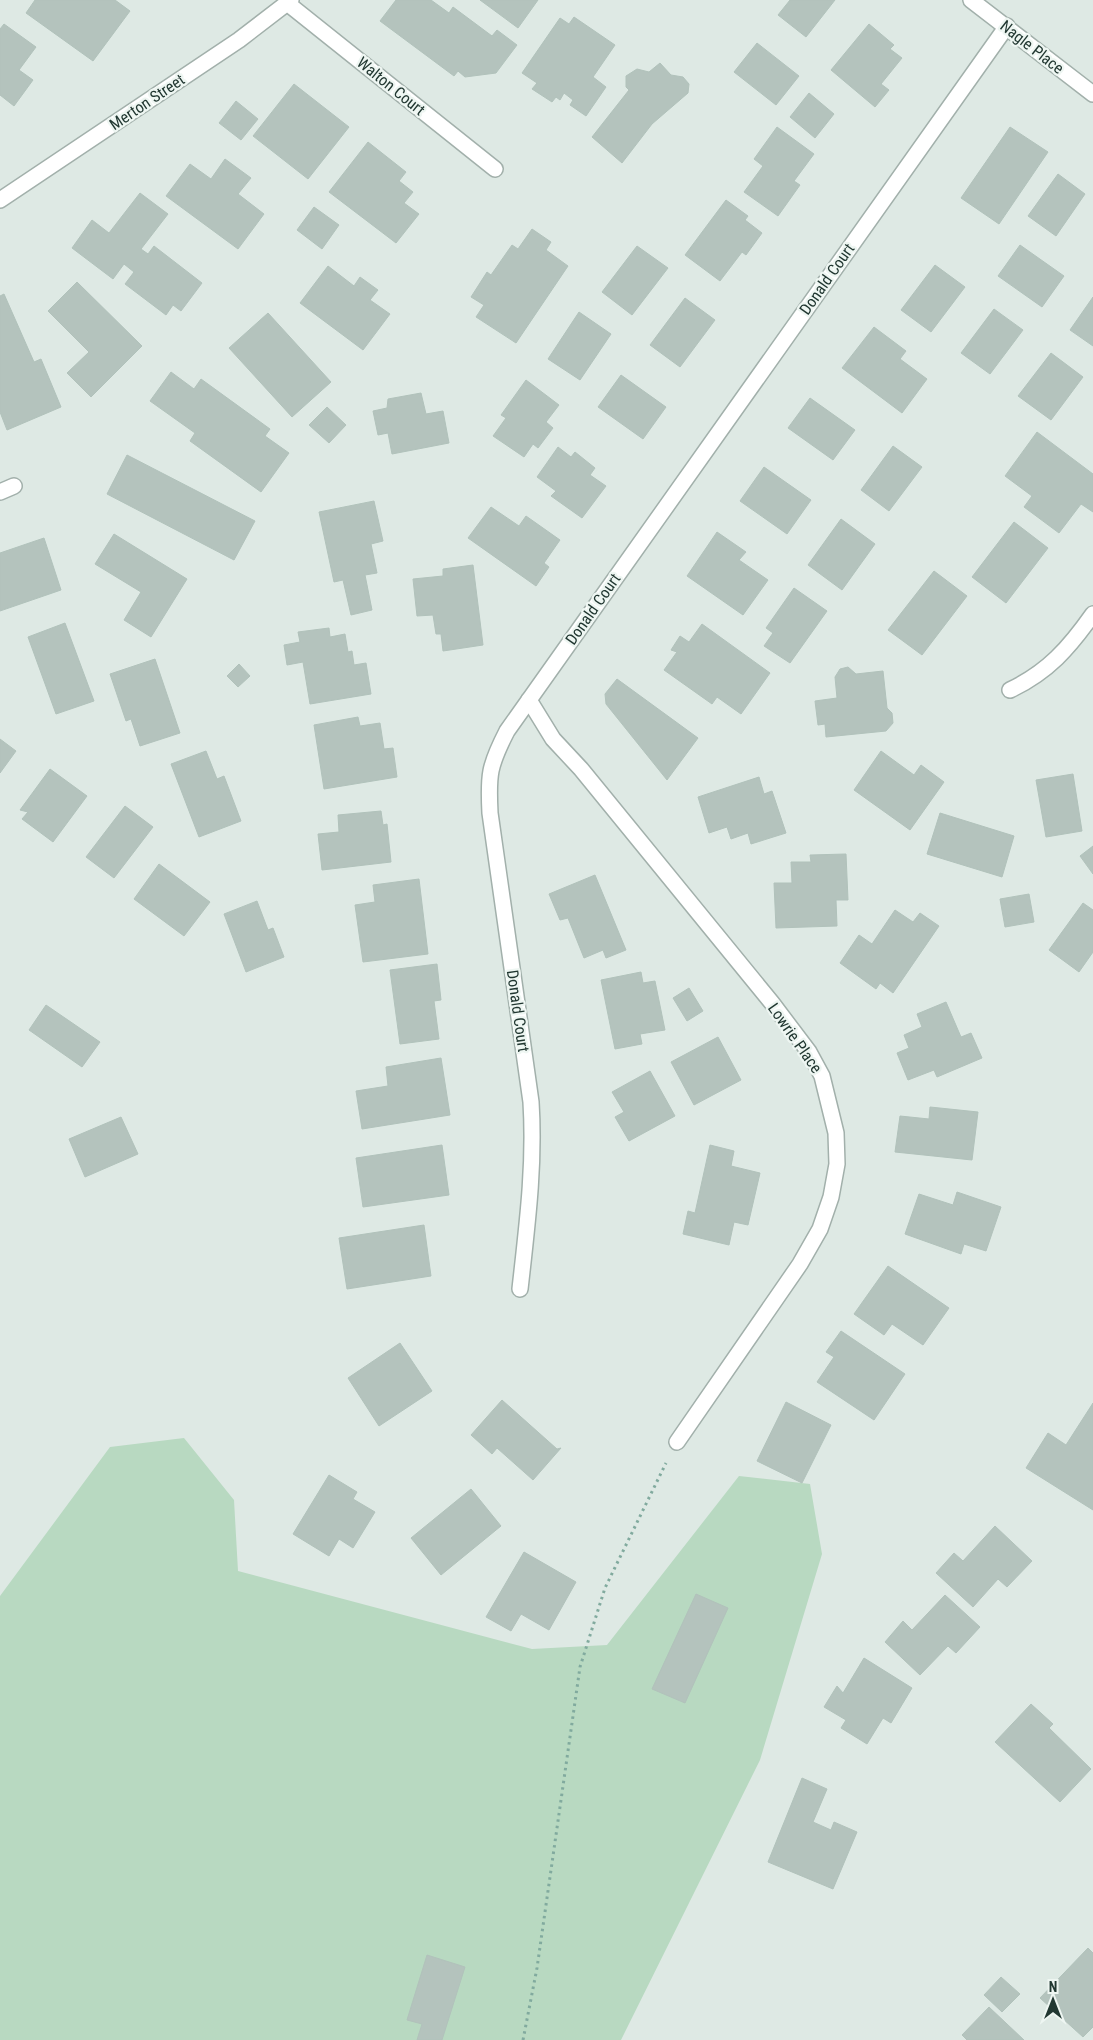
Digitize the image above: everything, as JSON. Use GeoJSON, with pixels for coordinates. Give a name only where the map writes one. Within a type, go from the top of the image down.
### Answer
{"type":"FeatureCollection","features":[{"type":"Feature","properties":{"kind":"street","name":"Nagle Place"},"geometry":{"type":"LineString","coordinates":[[971,0],[1093,94]]}},
{"type":"Feature","properties":{"kind":"street","name":"Walton Court"},"geometry":{"type":"LineString","coordinates":[[289,2],[495,168]]}},
{"type":"Feature","properties":{"kind":"street","name":"Merton Street"},"geometry":{"type":"LineString","coordinates":[[0,200],[239,40],[289,2]]}},
{"type":"Feature","properties":{"kind":"street","name":"Donald Court"},"geometry":{"type":"LineString","coordinates":[[520,1289],[532,1183],[533,1127],[490,813],[488,784],[492,761],[507,731],[1006,26]]}},
{"type":"Feature","properties":{"kind":"street"},"geometry":{"type":"LineString","coordinates":[[0,492],[14,486]]}},
{"type":"Feature","properties":{"kind":"street"},"geometry":{"type":"LineString","coordinates":[[1010,690],[1033,679],[1053,663],[1074,641],[1093,614]]}},
{"type":"Feature","properties":{"kind":"street","name":"Lowrie Place"},"geometry":{"type":"LineString","coordinates":[[529,700],[552,739],[581,769],[789,1025],[822,1076],[831,1105],[836,1133],[837,1164],[831,1197],[820,1230],[800,1264],[677,1442]]}},
{"type":"Feature","properties":{"kind":"path"},"geometry":{"type":"LineString","coordinates":[[522,2040],[537,1968],[580,1666],[605,1588],[677,1442]]}},
{"type":"Feature","properties":{"kind":"green space"},"geometry":{"type":"Polygon","coordinates":[[[184,1438],[234,1500],[238,1571],[532,1649],[607,1645],[739,1476],[810,1484],[822,1554],[760,1760],[621,2040],[0,2040],[0,1596],[110,1447],[184,1438]]]}},
{"type":"Feature","properties":{"kind":"building"},"geometry":{"type":"Polygon","coordinates":[[[35,0],[115,0],[130,11],[93,61],[26,13],[35,0]]]}},
{"type":"Feature","properties":{"kind":"building"},"geometry":{"type":"Polygon","coordinates":[[[396,0],[431,0],[449,13],[453,7],[492,36],[497,30],[517,45],[496,73],[465,77],[458,71],[454,76],[380,21],[396,0]]]}},
{"type":"Feature","properties":{"kind":"building"},"geometry":{"type":"Polygon","coordinates":[[[480,0],[538,0],[518,28],[480,0]]]}},
{"type":"Feature","properties":{"kind":"building"},"geometry":{"type":"Polygon","coordinates":[[[790,0],[835,0],[806,37],[778,15],[790,0]]]}},
{"type":"Feature","properties":{"kind":"building"},"geometry":{"type":"Polygon","coordinates":[[[574,17],[615,45],[593,77],[606,87],[586,116],[570,105],[573,100],[564,93],[560,100],[556,97],[552,102],[532,89],[537,83],[522,73],[560,18],[569,24],[574,17]]]}},
{"type":"Feature","properties":{"kind":"building"},"geometry":{"type":"Polygon","coordinates":[[[4,24],[36,47],[19,70],[33,80],[14,106],[0,95],[0,29],[4,24]]]}},
{"type":"Feature","properties":{"kind":"building"},"geometry":{"type":"Polygon","coordinates":[[[869,24],[894,45],[890,49],[902,58],[881,84],[889,90],[875,107],[831,70],[869,24]]]}},
{"type":"Feature","properties":{"kind":"building"},"geometry":{"type":"Polygon","coordinates":[[[757,43],[799,76],[776,105],[734,72],[757,43]]]}},
{"type":"Feature","properties":{"kind":"building"},"geometry":{"type":"Polygon","coordinates":[[[660,63],[671,75],[683,77],[689,84],[688,93],[652,124],[622,163],[592,137],[629,90],[626,87],[626,76],[637,69],[649,72],[660,63]]]}},
{"type":"Feature","properties":{"kind":"building"},"geometry":{"type":"Polygon","coordinates":[[[294,84],[349,127],[308,179],[253,136],[294,84]]]}},
{"type":"Feature","properties":{"kind":"building"},"geometry":{"type":"Polygon","coordinates":[[[809,93],[834,114],[815,138],[790,117],[809,93]]]}},
{"type":"Feature","properties":{"kind":"building"},"geometry":{"type":"Polygon","coordinates":[[[236,101],[258,119],[241,140],[219,123],[236,101]]]}},
{"type":"Feature","properties":{"kind":"building"},"geometry":{"type":"Polygon","coordinates":[[[777,127],[814,154],[794,181],[800,185],[778,216],[744,192],[763,166],[754,159],[777,127]]]}},
{"type":"Feature","properties":{"kind":"building"},"geometry":{"type":"Polygon","coordinates":[[[1010,127],[1048,152],[999,224],[961,198],[1010,127]]]}},
{"type":"Feature","properties":{"kind":"building"},"geometry":{"type":"Polygon","coordinates":[[[368,142],[406,172],[399,181],[413,192],[404,203],[419,214],[396,243],[329,192],[368,142]]]}},
{"type":"Feature","properties":{"kind":"building"},"geometry":{"type":"Polygon","coordinates":[[[225,159],[251,178],[238,194],[264,214],[238,249],[166,196],[190,164],[211,179],[225,159]]]}},
{"type":"Feature","properties":{"kind":"building"},"geometry":{"type":"Polygon","coordinates":[[[1058,174],[1085,194],[1056,236],[1028,216],[1058,174]]]}},
{"type":"Feature","properties":{"kind":"building"},"geometry":{"type":"Polygon","coordinates":[[[140,193],[168,214],[141,249],[148,254],[154,246],[202,283],[181,311],[173,305],[166,315],[125,284],[134,272],[124,264],[113,279],[72,248],[92,220],[109,233],[140,193]]]}},
{"type":"Feature","properties":{"kind":"building"},"geometry":{"type":"Polygon","coordinates":[[[726,200],[748,216],[745,220],[762,233],[746,255],[742,252],[720,281],[685,255],[726,200]]]}},
{"type":"Feature","properties":{"kind":"building"},"geometry":{"type":"Polygon","coordinates":[[[314,207],[339,225],[322,249],[297,230],[314,207]]]}},
{"type":"Feature","properties":{"kind":"building"},"geometry":{"type":"Polygon","coordinates":[[[532,229],[551,242],[546,250],[568,266],[516,343],[476,317],[484,305],[471,297],[487,272],[491,275],[512,245],[518,249],[532,229]]]}},
{"type":"Feature","properties":{"kind":"building"},"geometry":{"type":"Polygon","coordinates":[[[1020,245],[1064,276],[1042,307],[998,276],[1020,245]]]}},
{"type":"Feature","properties":{"kind":"building"},"geometry":{"type":"Polygon","coordinates":[[[637,246],[668,268],[632,315],[602,292],[637,246]]]}},
{"type":"Feature","properties":{"kind":"building"},"geometry":{"type":"Polygon","coordinates":[[[935,265],[965,287],[931,332],[901,310],[935,265]]]}},
{"type":"Feature","properties":{"kind":"building"},"geometry":{"type":"Polygon","coordinates":[[[328,266],[354,286],[360,277],[378,290],[370,300],[390,314],[363,350],[300,303],[328,266]]]}},
{"type":"Feature","properties":{"kind":"building"},"geometry":{"type":"Polygon","coordinates":[[[77,282],[142,346],[91,397],[67,373],[89,352],[48,311],[77,282]]]}},
{"type":"Feature","properties":{"kind":"building"},"geometry":{"type":"Polygon","coordinates":[[[4,294],[34,362],[41,359],[61,407],[7,430],[0,412],[0,296],[4,294]]]}},
{"type":"Feature","properties":{"kind":"building"},"geometry":{"type":"Polygon","coordinates":[[[1093,297],[1093,346],[1070,330],[1093,297]]]}},
{"type":"Feature","properties":{"kind":"building"},"geometry":{"type":"Polygon","coordinates":[[[685,298],[715,320],[680,367],[650,345],[685,298]]]}},
{"type":"Feature","properties":{"kind":"building"},"geometry":{"type":"Polygon","coordinates":[[[994,309],[1023,330],[990,374],[961,353],[994,309]]]}},
{"type":"Feature","properties":{"kind":"building"},"geometry":{"type":"Polygon","coordinates":[[[579,312],[611,334],[580,380],[548,359],[579,312]]]}},
{"type":"Feature","properties":{"kind":"building"},"geometry":{"type":"Polygon","coordinates":[[[268,313],[331,382],[292,417],[229,348],[268,313]]]}},
{"type":"Feature","properties":{"kind":"building"},"geometry":{"type":"Polygon","coordinates":[[[874,327],[906,351],[900,359],[927,379],[902,413],[842,368],[874,327]]]}},
{"type":"Feature","properties":{"kind":"building"},"geometry":{"type":"Polygon","coordinates":[[[1051,353],[1083,377],[1051,420],[1018,396],[1051,353]]]}},
{"type":"Feature","properties":{"kind":"building"},"geometry":{"type":"Polygon","coordinates":[[[171,372],[194,389],[201,379],[270,429],[265,436],[289,453],[261,492],[190,441],[195,433],[150,401],[171,372]]]}},
{"type":"Feature","properties":{"kind":"building"},"geometry":{"type":"Polygon","coordinates":[[[621,375],[666,407],[643,439],[598,407],[621,375]]]}},
{"type":"Feature","properties":{"kind":"building"},"geometry":{"type":"Polygon","coordinates":[[[526,380],[559,405],[546,422],[553,428],[538,448],[533,444],[524,457],[493,436],[506,418],[501,415],[526,380]]]}},
{"type":"Feature","properties":{"kind":"building"},"geometry":{"type":"Polygon","coordinates":[[[421,393],[426,414],[443,411],[449,443],[392,454],[388,433],[378,435],[373,411],[387,408],[388,399],[421,393]]]}},
{"type":"Feature","properties":{"kind":"building"},"geometry":{"type":"Polygon","coordinates":[[[810,398],[855,430],[833,460],[788,428],[810,398]]]}},
{"type":"Feature","properties":{"kind":"building"},"geometry":{"type":"Polygon","coordinates":[[[327,407],[346,425],[329,443],[309,425],[327,407]]]}},
{"type":"Feature","properties":{"kind":"building"},"geometry":{"type":"Polygon","coordinates":[[[1037,432],[1093,474],[1093,512],[1081,504],[1059,533],[1024,507],[1032,496],[1005,476],[1037,432]]]}},
{"type":"Feature","properties":{"kind":"building"},"geometry":{"type":"Polygon","coordinates":[[[893,446],[922,467],[889,511],[861,490],[893,446]]]}},
{"type":"Feature","properties":{"kind":"building"},"geometry":{"type":"Polygon","coordinates":[[[558,447],[571,457],[575,452],[595,468],[590,475],[606,486],[582,518],[551,496],[556,491],[537,477],[558,447]]]}},
{"type":"Feature","properties":{"kind":"building"},"geometry":{"type":"Polygon","coordinates":[[[127,455],[255,521],[234,560],[107,494],[127,455]]]}},
{"type":"Feature","properties":{"kind":"building"},"geometry":{"type":"Polygon","coordinates":[[[764,467],[811,500],[787,534],[740,501],[764,467]]]}},
{"type":"Feature","properties":{"kind":"building"},"geometry":{"type":"Polygon","coordinates":[[[374,501],[383,541],[371,544],[377,573],[365,575],[372,610],[351,615],[343,580],[334,582],[319,512],[374,501]]]}},
{"type":"Feature","properties":{"kind":"building"},"geometry":{"type":"Polygon","coordinates":[[[491,507],[519,526],[526,516],[560,540],[544,563],[549,567],[536,586],[468,538],[491,507]]]}},
{"type":"Feature","properties":{"kind":"building"},"geometry":{"type":"Polygon","coordinates":[[[841,519],[875,544],[842,590],[808,565],[841,519]]]}},
{"type":"Feature","properties":{"kind":"building"},"geometry":{"type":"Polygon","coordinates":[[[1014,522],[1048,548],[1006,603],[972,577],[1014,522]]]}},
{"type":"Feature","properties":{"kind":"building"},"geometry":{"type":"Polygon","coordinates":[[[717,532],[746,552],[739,560],[768,580],[743,615],[687,576],[717,532]]]}},
{"type":"Feature","properties":{"kind":"building"},"geometry":{"type":"Polygon","coordinates":[[[114,534],[187,579],[151,637],[124,620],[141,592],[95,564],[114,534]]]}},
{"type":"Feature","properties":{"kind":"building"},"geometry":{"type":"Polygon","coordinates":[[[44,538],[61,590],[0,611],[0,553],[44,538]]]}},
{"type":"Feature","properties":{"kind":"building"},"geometry":{"type":"Polygon","coordinates":[[[473,565],[483,645],[443,651],[441,634],[436,634],[433,615],[417,616],[413,579],[443,576],[443,569],[473,565]]]}},
{"type":"Feature","properties":{"kind":"building"},"geometry":{"type":"Polygon","coordinates":[[[934,571],[967,596],[922,655],[888,630],[934,571]]]}},
{"type":"Feature","properties":{"kind":"building"},"geometry":{"type":"Polygon","coordinates":[[[794,588],[827,611],[790,663],[764,646],[773,633],[766,628],[794,588]]]}},
{"type":"Feature","properties":{"kind":"building"},"geometry":{"type":"Polygon","coordinates":[[[65,623],[94,701],[56,714],[28,637],[65,623]]]}},
{"type":"Feature","properties":{"kind":"building"},"geometry":{"type":"Polygon","coordinates":[[[702,624],[770,673],[741,714],[717,697],[712,704],[664,670],[677,652],[671,650],[680,636],[689,642],[702,624]]]}},
{"type":"Feature","properties":{"kind":"building"},"geometry":{"type":"Polygon","coordinates":[[[329,628],[330,637],[345,634],[348,652],[352,651],[354,665],[366,663],[371,694],[310,704],[303,662],[287,665],[284,645],[300,642],[298,632],[329,628]]]}},
{"type":"Feature","properties":{"kind":"building"},"geometry":{"type":"Polygon","coordinates":[[[155,659],[180,733],[140,746],[131,719],[126,721],[110,674],[155,659]]]}},
{"type":"Feature","properties":{"kind":"building"},"geometry":{"type":"Polygon","coordinates":[[[239,664],[250,676],[238,687],[227,676],[239,664]]]}},
{"type":"Feature","properties":{"kind":"building"},"geometry":{"type":"Polygon","coordinates":[[[848,667],[856,674],[883,671],[887,708],[892,713],[893,723],[886,731],[826,737],[825,724],[818,725],[815,701],[837,698],[835,677],[840,669],[848,667]]]}},
{"type":"Feature","properties":{"kind":"building"},"geometry":{"type":"Polygon","coordinates":[[[617,679],[698,738],[667,780],[606,704],[605,694],[617,679]]]}},
{"type":"Feature","properties":{"kind":"building"},"geometry":{"type":"Polygon","coordinates":[[[358,717],[360,726],[380,723],[384,749],[393,748],[397,777],[324,789],[314,725],[358,717]]]}},
{"type":"Feature","properties":{"kind":"building"},"geometry":{"type":"Polygon","coordinates":[[[0,739],[16,751],[0,773],[0,739]]]}},
{"type":"Feature","properties":{"kind":"building"},"geometry":{"type":"Polygon","coordinates":[[[206,751],[217,779],[224,776],[241,821],[199,837],[171,764],[206,751]]]}},
{"type":"Feature","properties":{"kind":"building"},"geometry":{"type":"Polygon","coordinates":[[[881,751],[914,775],[921,765],[944,782],[910,830],[854,790],[881,751]]]}},
{"type":"Feature","properties":{"kind":"building"},"geometry":{"type":"Polygon","coordinates":[[[50,769],[87,796],[53,842],[22,819],[28,812],[20,810],[50,769]]]}},
{"type":"Feature","properties":{"kind":"building"},"geometry":{"type":"Polygon","coordinates":[[[1073,774],[1082,831],[1046,837],[1036,780],[1073,774]]]}},
{"type":"Feature","properties":{"kind":"building"},"geometry":{"type":"Polygon","coordinates":[[[759,777],[764,794],[772,791],[786,833],[751,844],[748,833],[731,839],[727,827],[709,833],[698,797],[759,777]]]}},
{"type":"Feature","properties":{"kind":"building"},"geometry":{"type":"Polygon","coordinates":[[[125,806],[153,827],[114,878],[86,857],[125,806]]]}},
{"type":"Feature","properties":{"kind":"building"},"geometry":{"type":"Polygon","coordinates":[[[381,811],[383,825],[387,824],[391,862],[322,870],[318,834],[339,832],[338,815],[381,811]]]}},
{"type":"Feature","properties":{"kind":"building"},"geometry":{"type":"Polygon","coordinates":[[[940,813],[1014,836],[1002,877],[927,854],[940,813]]]}},
{"type":"Feature","properties":{"kind":"building"},"geometry":{"type":"Polygon","coordinates":[[[1093,846],[1093,874],[1080,856],[1093,846]]]}},
{"type":"Feature","properties":{"kind":"building"},"geometry":{"type":"Polygon","coordinates":[[[846,854],[848,900],[836,900],[837,926],[776,928],[774,883],[792,883],[791,862],[811,862],[810,855],[846,854]]]}},
{"type":"Feature","properties":{"kind":"building"},"geometry":{"type":"Polygon","coordinates":[[[159,864],[210,902],[184,936],[134,899],[159,864]]]}},
{"type":"Feature","properties":{"kind":"building"},"geometry":{"type":"Polygon","coordinates":[[[595,875],[626,950],[606,958],[603,950],[584,958],[568,918],[560,920],[549,894],[595,875]]]}},
{"type":"Feature","properties":{"kind":"building"},"geometry":{"type":"Polygon","coordinates":[[[419,879],[428,954],[363,962],[355,905],[375,902],[373,885],[419,879]]]}},
{"type":"Feature","properties":{"kind":"building"},"geometry":{"type":"Polygon","coordinates":[[[1029,894],[1034,922],[1005,927],[1000,899],[1029,894]]]}},
{"type":"Feature","properties":{"kind":"building"},"geometry":{"type":"Polygon","coordinates":[[[257,901],[268,930],[273,928],[284,957],[246,972],[224,914],[257,901]]]}},
{"type":"Feature","properties":{"kind":"building"},"geometry":{"type":"Polygon","coordinates":[[[1083,903],[1093,910],[1093,952],[1079,972],[1049,950],[1083,903]]]}},
{"type":"Feature","properties":{"kind":"building"},"geometry":{"type":"Polygon","coordinates":[[[895,910],[913,922],[920,913],[939,926],[893,993],[880,983],[876,989],[840,963],[859,935],[872,944],[895,910]]]}},
{"type":"Feature","properties":{"kind":"building"},"geometry":{"type":"Polygon","coordinates":[[[437,964],[441,1000],[434,1001],[439,1039],[400,1044],[390,970],[437,964]]]}},
{"type":"Feature","properties":{"kind":"building"},"geometry":{"type":"Polygon","coordinates":[[[641,972],[643,983],[655,981],[665,1030],[640,1034],[642,1044],[615,1049],[601,980],[641,972]]]}},
{"type":"Feature","properties":{"kind":"building"},"geometry":{"type":"Polygon","coordinates":[[[689,988],[703,1011],[687,1021],[673,998],[689,988]]]}},
{"type":"Feature","properties":{"kind":"building"},"geometry":{"type":"Polygon","coordinates":[[[946,1002],[961,1037],[971,1033],[982,1058],[937,1077],[934,1070],[908,1080],[897,1053],[909,1048],[904,1035],[922,1027],[917,1014],[946,1002]]]}},
{"type":"Feature","properties":{"kind":"building"},"geometry":{"type":"Polygon","coordinates":[[[46,1005],[100,1042],[82,1067],[29,1030],[46,1005]]]}},
{"type":"Feature","properties":{"kind":"building"},"geometry":{"type":"Polygon","coordinates":[[[718,1037],[741,1080],[694,1105],[671,1062],[718,1037]]]}},
{"type":"Feature","properties":{"kind":"building"},"geometry":{"type":"Polygon","coordinates":[[[441,1058],[450,1115],[362,1129],[356,1091],[388,1086],[386,1067],[441,1058]]]}},
{"type":"Feature","properties":{"kind":"building"},"geometry":{"type":"Polygon","coordinates":[[[650,1071],[675,1116],[629,1141],[615,1117],[624,1112],[612,1092],[650,1071]]]}},
{"type":"Feature","properties":{"kind":"building"},"geometry":{"type":"Polygon","coordinates":[[[930,1107],[978,1112],[972,1160],[895,1152],[900,1116],[929,1119],[930,1107]]]}},
{"type":"Feature","properties":{"kind":"building"},"geometry":{"type":"Polygon","coordinates":[[[121,1117],[138,1154],[85,1177],[69,1139],[121,1117]]]}},
{"type":"Feature","properties":{"kind":"building"},"geometry":{"type":"Polygon","coordinates":[[[442,1145],[449,1195],[363,1207],[356,1158],[442,1145]]]}},
{"type":"Feature","properties":{"kind":"building"},"geometry":{"type":"Polygon","coordinates":[[[710,1145],[734,1151],[731,1166],[760,1173],[748,1225],[734,1222],[729,1245],[683,1234],[688,1211],[695,1213],[710,1145]]]}},
{"type":"Feature","properties":{"kind":"building"},"geometry":{"type":"Polygon","coordinates":[[[957,1192],[1001,1207],[986,1251],[964,1244],[961,1254],[905,1234],[919,1194],[953,1205],[957,1192]]]}},
{"type":"Feature","properties":{"kind":"building"},"geometry":{"type":"Polygon","coordinates":[[[424,1225],[431,1276],[347,1289],[339,1238],[424,1225]]]}},
{"type":"Feature","properties":{"kind":"building"},"geometry":{"type":"Polygon","coordinates":[[[888,1266],[949,1308],[923,1345],[892,1324],[884,1335],[854,1314],[888,1266]]]}},
{"type":"Feature","properties":{"kind":"building"},"geometry":{"type":"Polygon","coordinates":[[[841,1331],[905,1374],[874,1420],[817,1382],[834,1357],[826,1352],[841,1331]]]}},
{"type":"Feature","properties":{"kind":"building"},"geometry":{"type":"Polygon","coordinates":[[[400,1343],[432,1391],[379,1426],[348,1378],[400,1343]]]}},
{"type":"Feature","properties":{"kind":"building"},"geometry":{"type":"Polygon","coordinates":[[[502,1400],[557,1449],[561,1448],[533,1480],[497,1448],[492,1454],[471,1435],[502,1400]]]}},
{"type":"Feature","properties":{"kind":"building"},"geometry":{"type":"Polygon","coordinates":[[[786,1402],[831,1425],[802,1483],[757,1461],[786,1402]]]}},
{"type":"Feature","properties":{"kind":"building"},"geometry":{"type":"Polygon","coordinates":[[[1093,1403],[1093,1510],[1026,1468],[1048,1433],[1066,1445],[1093,1403]]]}},
{"type":"Feature","properties":{"kind":"building"},"geometry":{"type":"Polygon","coordinates":[[[329,1475],[357,1492],[353,1499],[375,1512],[353,1548],[339,1539],[329,1556],[293,1534],[329,1475]]]}},
{"type":"Feature","properties":{"kind":"building"},"geometry":{"type":"Polygon","coordinates":[[[471,1489],[501,1526],[441,1575],[411,1538],[471,1489]]]}},
{"type":"Feature","properties":{"kind":"building"},"geometry":{"type":"Polygon","coordinates":[[[995,1526],[1032,1561],[1007,1587],[998,1579],[973,1607],[936,1573],[954,1553],[963,1561],[995,1526]]]}},
{"type":"Feature","properties":{"kind":"building"},"geometry":{"type":"Polygon","coordinates":[[[524,1552],[576,1582],[549,1630],[521,1614],[511,1631],[486,1617],[524,1552]]]}},
{"type":"Feature","properties":{"kind":"building"},"geometry":{"type":"Polygon","coordinates":[[[696,1594],[728,1608],[685,1703],[652,1689],[696,1594]]]}},
{"type":"Feature","properties":{"kind":"building"},"geometry":{"type":"Polygon","coordinates":[[[945,1595],[980,1627],[956,1653],[948,1646],[920,1675],[885,1642],[903,1621],[912,1630],[945,1595]]]}},
{"type":"Feature","properties":{"kind":"building"},"geometry":{"type":"Polygon","coordinates":[[[864,1658],[912,1688],[891,1723],[883,1718],[867,1744],[841,1728],[846,1720],[824,1707],[837,1686],[843,1693],[864,1658]]]}},
{"type":"Feature","properties":{"kind":"building"},"geometry":{"type":"Polygon","coordinates":[[[1031,1704],[1053,1724],[1049,1728],[1091,1769],[1060,1802],[995,1742],[1031,1704]]]}},
{"type":"Feature","properties":{"kind":"building"},"geometry":{"type":"Polygon","coordinates":[[[802,1778],[827,1789],[813,1822],[831,1830],[834,1822],[857,1832],[833,1889],[768,1862],[802,1778]]]}},
{"type":"Feature","properties":{"kind":"building"},"geometry":{"type":"Polygon","coordinates":[[[1088,1948],[1093,1953],[1093,2027],[1083,2037],[1040,1998],[1088,1948]]]}},
{"type":"Feature","properties":{"kind":"building"},"geometry":{"type":"Polygon","coordinates":[[[427,1955],[465,1967],[442,2040],[417,2040],[422,2024],[407,2020],[427,1955]]]}},
{"type":"Feature","properties":{"kind":"building"},"geometry":{"type":"Polygon","coordinates":[[[1001,1977],[1020,1994],[1002,2012],[984,1995],[1001,1977]]]}},
{"type":"Feature","properties":{"kind":"building"},"geometry":{"type":"Polygon","coordinates":[[[989,2007],[1024,2040],[967,2040],[962,2035],[989,2007]]]}}]}
